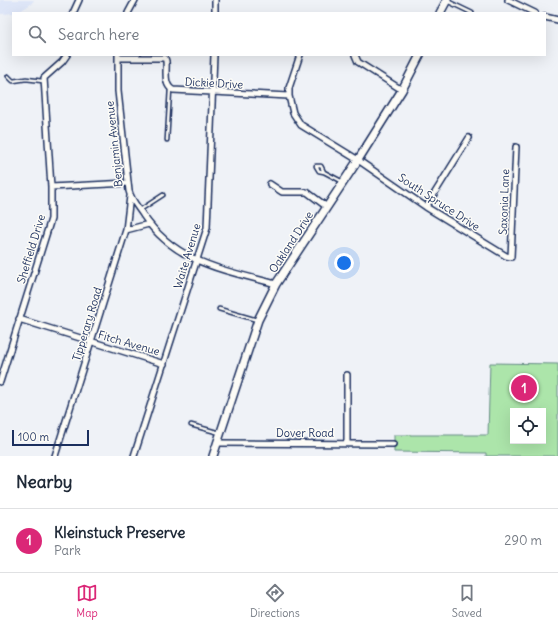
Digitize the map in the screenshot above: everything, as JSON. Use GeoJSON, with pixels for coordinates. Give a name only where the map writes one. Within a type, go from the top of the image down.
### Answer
{"type":"FeatureCollection","features":[{"type":"Feature","properties":{"kind":"main road"},"geometry":{"type":"LineString","coordinates":[[440,12],[446,0]]}},
{"type":"Feature","properties":{"kind":"main road","name":"Oakland Drive"},"geometry":{"type":"LineString","coordinates":[[213,456],[258,320],[276,284],[358,160],[402,90],[419,56]]}},
{"type":"Feature","properties":{"kind":"street"},"geometry":{"type":"LineString","coordinates":[[73,12],[79,0]]}},
{"type":"Feature","properties":{"kind":"street"},"geometry":{"type":"LineString","coordinates":[[129,12],[136,0]]}},
{"type":"Feature","properties":{"kind":"street"},"geometry":{"type":"LineString","coordinates":[[215,0],[215,12]]}},
{"type":"Feature","properties":{"kind":"street"},"geometry":{"type":"LineString","coordinates":[[508,0],[533,12]]}},
{"type":"Feature","properties":{"kind":"street"},"geometry":{"type":"LineString","coordinates":[[546,17],[558,20]]}},
{"type":"Feature","properties":{"kind":"street"},"geometry":{"type":"LineString","coordinates":[[43,81],[46,75],[62,62],[66,56]]}},
{"type":"Feature","properties":{"kind":"street","name":"Dickie Drive"},"geometry":{"type":"LineString","coordinates":[[118,56],[165,58],[167,82],[170,88],[178,91],[289,96]]}},
{"type":"Feature","properties":{"kind":"street","name":"Benjamin Avenue"},"geometry":{"type":"LineString","coordinates":[[118,56],[118,91],[130,196],[149,224],[169,244],[196,261],[276,284]]}},
{"type":"Feature","properties":{"kind":"street","name":"Waite Avenue"},"geometry":{"type":"LineString","coordinates":[[134,456],[207,228],[209,211],[214,56]]}},
{"type":"Feature","properties":{"kind":"street"},"geometry":{"type":"LineString","coordinates":[[289,96],[289,88],[300,56]]}},
{"type":"Feature","properties":{"kind":"street"},"geometry":{"type":"LineString","coordinates":[[355,56],[358,62],[402,90]]}},
{"type":"Feature","properties":{"kind":"street","name":"Sheffield Drive"},"geometry":{"type":"LineString","coordinates":[[0,382],[51,219],[51,187],[43,81]]}},
{"type":"Feature","properties":{"kind":"street","name":"South Spruce Drive"},"geometry":{"type":"LineString","coordinates":[[289,96],[293,113],[301,125],[358,160],[426,207],[506,256],[511,257]]}},
{"type":"Feature","properties":{"kind":"street"},"geometry":{"type":"LineString","coordinates":[[426,207],[469,138]]}},
{"type":"Feature","properties":{"kind":"street","name":"Saxonia Lane"},"geometry":{"type":"LineString","coordinates":[[511,257],[516,147]]}},
{"type":"Feature","properties":{"kind":"street"},"geometry":{"type":"LineString","coordinates":[[51,187],[128,183]]}},
{"type":"Feature","properties":{"kind":"street"},"geometry":{"type":"LineString","coordinates":[[270,184],[282,192],[307,192],[327,207]]}},
{"type":"Feature","properties":{"kind":"street","name":"Tipperary Road"},"geometry":{"type":"LineString","coordinates":[[55,456],[92,343],[126,230],[130,196]]}},
{"type":"Feature","properties":{"kind":"street"},"geometry":{"type":"LineString","coordinates":[[126,230],[149,224]]}},
{"type":"Feature","properties":{"kind":"street","name":"Fitch Avenue"},"geometry":{"type":"LineString","coordinates":[[20,320],[164,364]]}},
{"type":"Feature","properties":{"kind":"street"},"geometry":{"type":"LineString","coordinates":[[347,375],[347,444]]}},
{"type":"Feature","properties":{"kind":"street","name":"Dover Road"},"geometry":{"type":"LineString","coordinates":[[217,443],[393,444]]}},
{"type":"Feature","properties":{"kind":"lane"},"geometry":{"type":"LineString","coordinates":[[446,0],[472,12]]}},
{"type":"Feature","properties":{"kind":"lane"},"geometry":{"type":"LineString","coordinates":[[8,76],[13,80],[26,79],[43,81]]}},
{"type":"Feature","properties":{"kind":"lane"},"geometry":{"type":"LineString","coordinates":[[167,140],[170,88]]}},
{"type":"Feature","properties":{"kind":"lane"},"geometry":{"type":"LineString","coordinates":[[324,172],[343,182]]}},
{"type":"Feature","properties":{"kind":"lane"},"geometry":{"type":"LineString","coordinates":[[140,210],[163,195]]}},
{"type":"Feature","properties":{"kind":"lane"},"geometry":{"type":"LineString","coordinates":[[219,309],[258,320]]}},
{"type":"Feature","properties":{"kind":"lane"},"geometry":{"type":"LineString","coordinates":[[191,425],[220,433]]}},
{"type":"Feature","properties":{"kind":"shaded area"},"geometry":{"type":"Polygon","coordinates":[[[0,0],[34,0],[31,4],[19,12],[0,14],[0,0]]]}},
{"type":"Feature","properties":{"kind":"green space"},"geometry":{"type":"Polygon","coordinates":[[[490,363],[558,364],[558,456],[486,456],[486,453],[394,452],[394,435],[488,435],[490,363]]]}},
{"type":"Feature","properties":{"kind":"place","name":"Kleinstuck Preserve"},"geometry":{"type":"Point","coordinates":[524,388]}}]}
